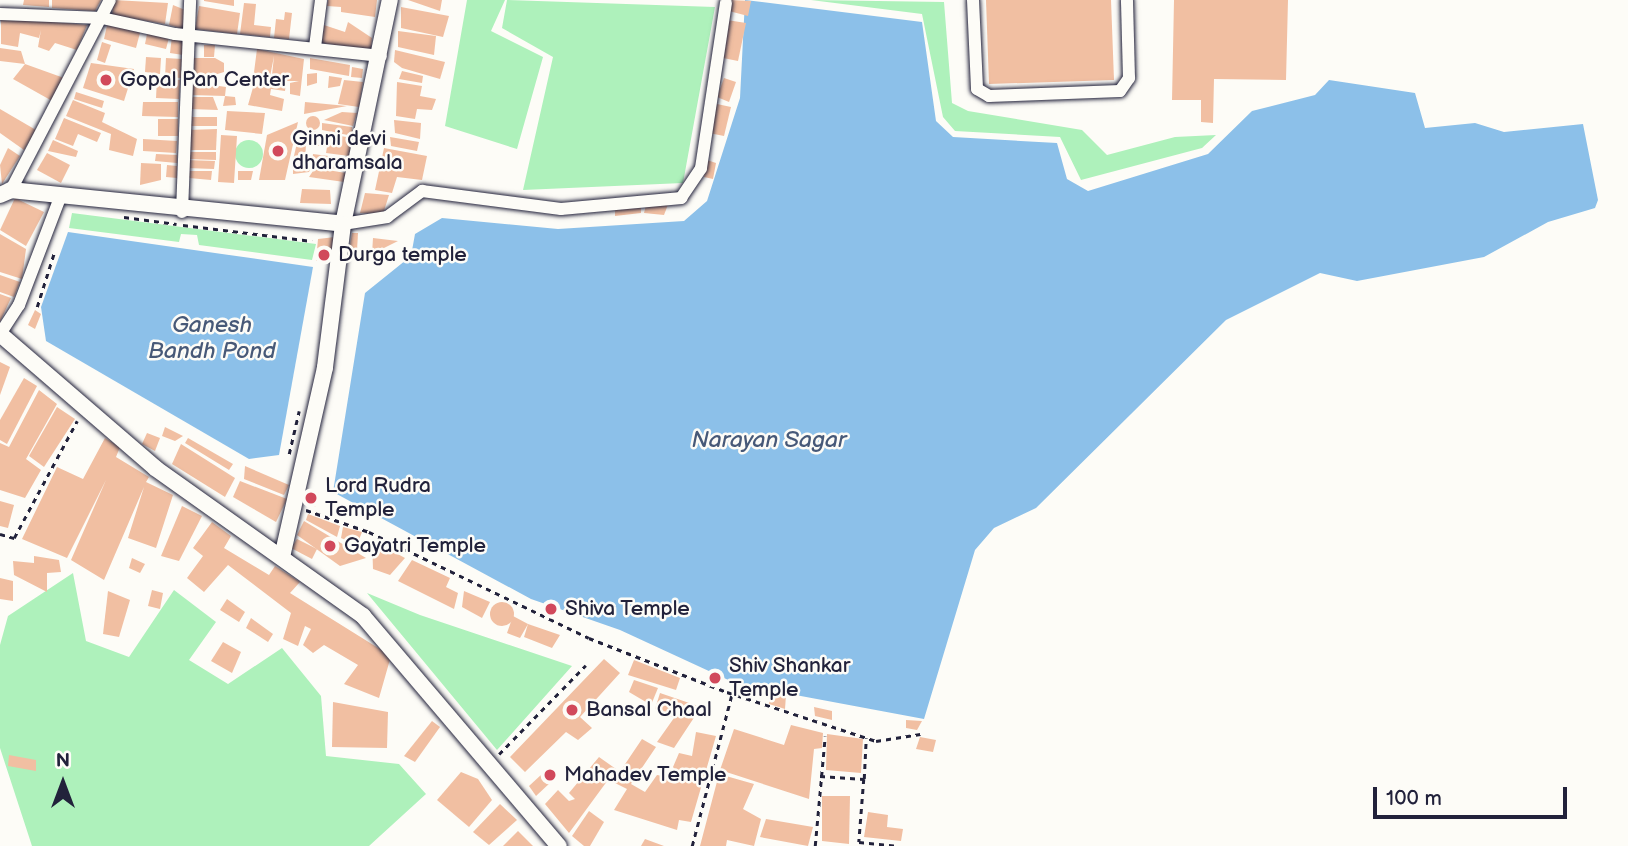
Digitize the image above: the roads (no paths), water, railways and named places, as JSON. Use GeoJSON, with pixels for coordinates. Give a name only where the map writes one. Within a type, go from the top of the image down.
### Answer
{"type":"FeatureCollection","features":[{"type":"Feature","properties":{"kind":"main road"},"geometry":{"type":"LineString","coordinates":[[282,557],[325,367],[343,224],[381,56],[390,0]]}},
{"type":"Feature","properties":{"kind":"main road"},"geometry":{"type":"LineString","coordinates":[[0,203],[6,192],[61,195],[182,212],[343,224]]}},
{"type":"Feature","properties":{"kind":"main road"},"geometry":{"type":"LineString","coordinates":[[0,334],[155,468],[363,616],[559,846]]}},
{"type":"Feature","properties":{"kind":"street"},"geometry":{"type":"LineString","coordinates":[[6,192],[110,0]]}},
{"type":"Feature","properties":{"kind":"street"},"geometry":{"type":"LineString","coordinates":[[182,212],[190,0]]}},
{"type":"Feature","properties":{"kind":"street"},"geometry":{"type":"LineString","coordinates":[[315,47],[321,0]]}},
{"type":"Feature","properties":{"kind":"street"},"geometry":{"type":"LineString","coordinates":[[973,0],[977,89],[989,96],[1120,91],[1129,78],[1127,0]]}},
{"type":"Feature","properties":{"kind":"street"},"geometry":{"type":"LineString","coordinates":[[343,224],[387,217],[422,191],[561,209],[681,198],[701,168],[726,3]]}},
{"type":"Feature","properties":{"kind":"street"},"geometry":{"type":"LineString","coordinates":[[0,14],[102,18],[190,36],[381,56]]}},
{"type":"Feature","properties":{"kind":"street"},"geometry":{"type":"LineString","coordinates":[[0,334],[19,305],[61,195]]}},
{"type":"Feature","properties":{"kind":"water","name":"Narayan Sagar"},"geometry":{"type":"Polygon","coordinates":[[[745,0],[922,22],[936,121],[953,137],[1057,143],[1067,179],[1088,191],[1208,154],[1252,111],[1315,95],[1329,80],[1415,93],[1425,128],[1475,123],[1504,132],[1583,124],[1598,200],[1595,208],[1548,222],[1484,257],[1357,281],[1320,273],[1226,320],[1036,508],[994,528],[975,550],[924,719],[737,684],[620,630],[531,599],[333,492],[365,293],[411,256],[415,234],[442,218],[558,229],[684,221],[707,201],[740,98],[745,0]]]}},
{"type":"Feature","properties":{"kind":"water","name":"Ganesh Bandh Pond"},"geometry":{"type":"Polygon","coordinates":[[[68,232],[313,267],[279,455],[249,459],[46,341],[41,307],[68,232]]]}},
{"type":"Feature","properties":{"kind":"place","name":"Gopal Pan Center"},"geometry":{"type":"Point","coordinates":[106,80]}},
{"type":"Feature","properties":{"kind":"place","name":"Ginni devi dharamsala"},"geometry":{"type":"Point","coordinates":[278,151]}},
{"type":"Feature","properties":{"kind":"place","name":"Durga temple"},"geometry":{"type":"Point","coordinates":[324,255]}},
{"type":"Feature","properties":{"kind":"place","name":"Lord Rudra Temple"},"geometry":{"type":"Point","coordinates":[311,498]}},
{"type":"Feature","properties":{"kind":"place","name":"Gayatri Temple"},"geometry":{"type":"Point","coordinates":[330,546]}},
{"type":"Feature","properties":{"kind":"place","name":"Shiva Temple"},"geometry":{"type":"Point","coordinates":[551,609]}},
{"type":"Feature","properties":{"kind":"place","name":"Shiv Shankar Temple"},"geometry":{"type":"Point","coordinates":[715,678]}},
{"type":"Feature","properties":{"kind":"place","name":"Bansal Chaal"},"geometry":{"type":"Point","coordinates":[572,710]}},
{"type":"Feature","properties":{"kind":"place","name":"Mahadev Temple"},"geometry":{"type":"Point","coordinates":[550,775]}}]}
